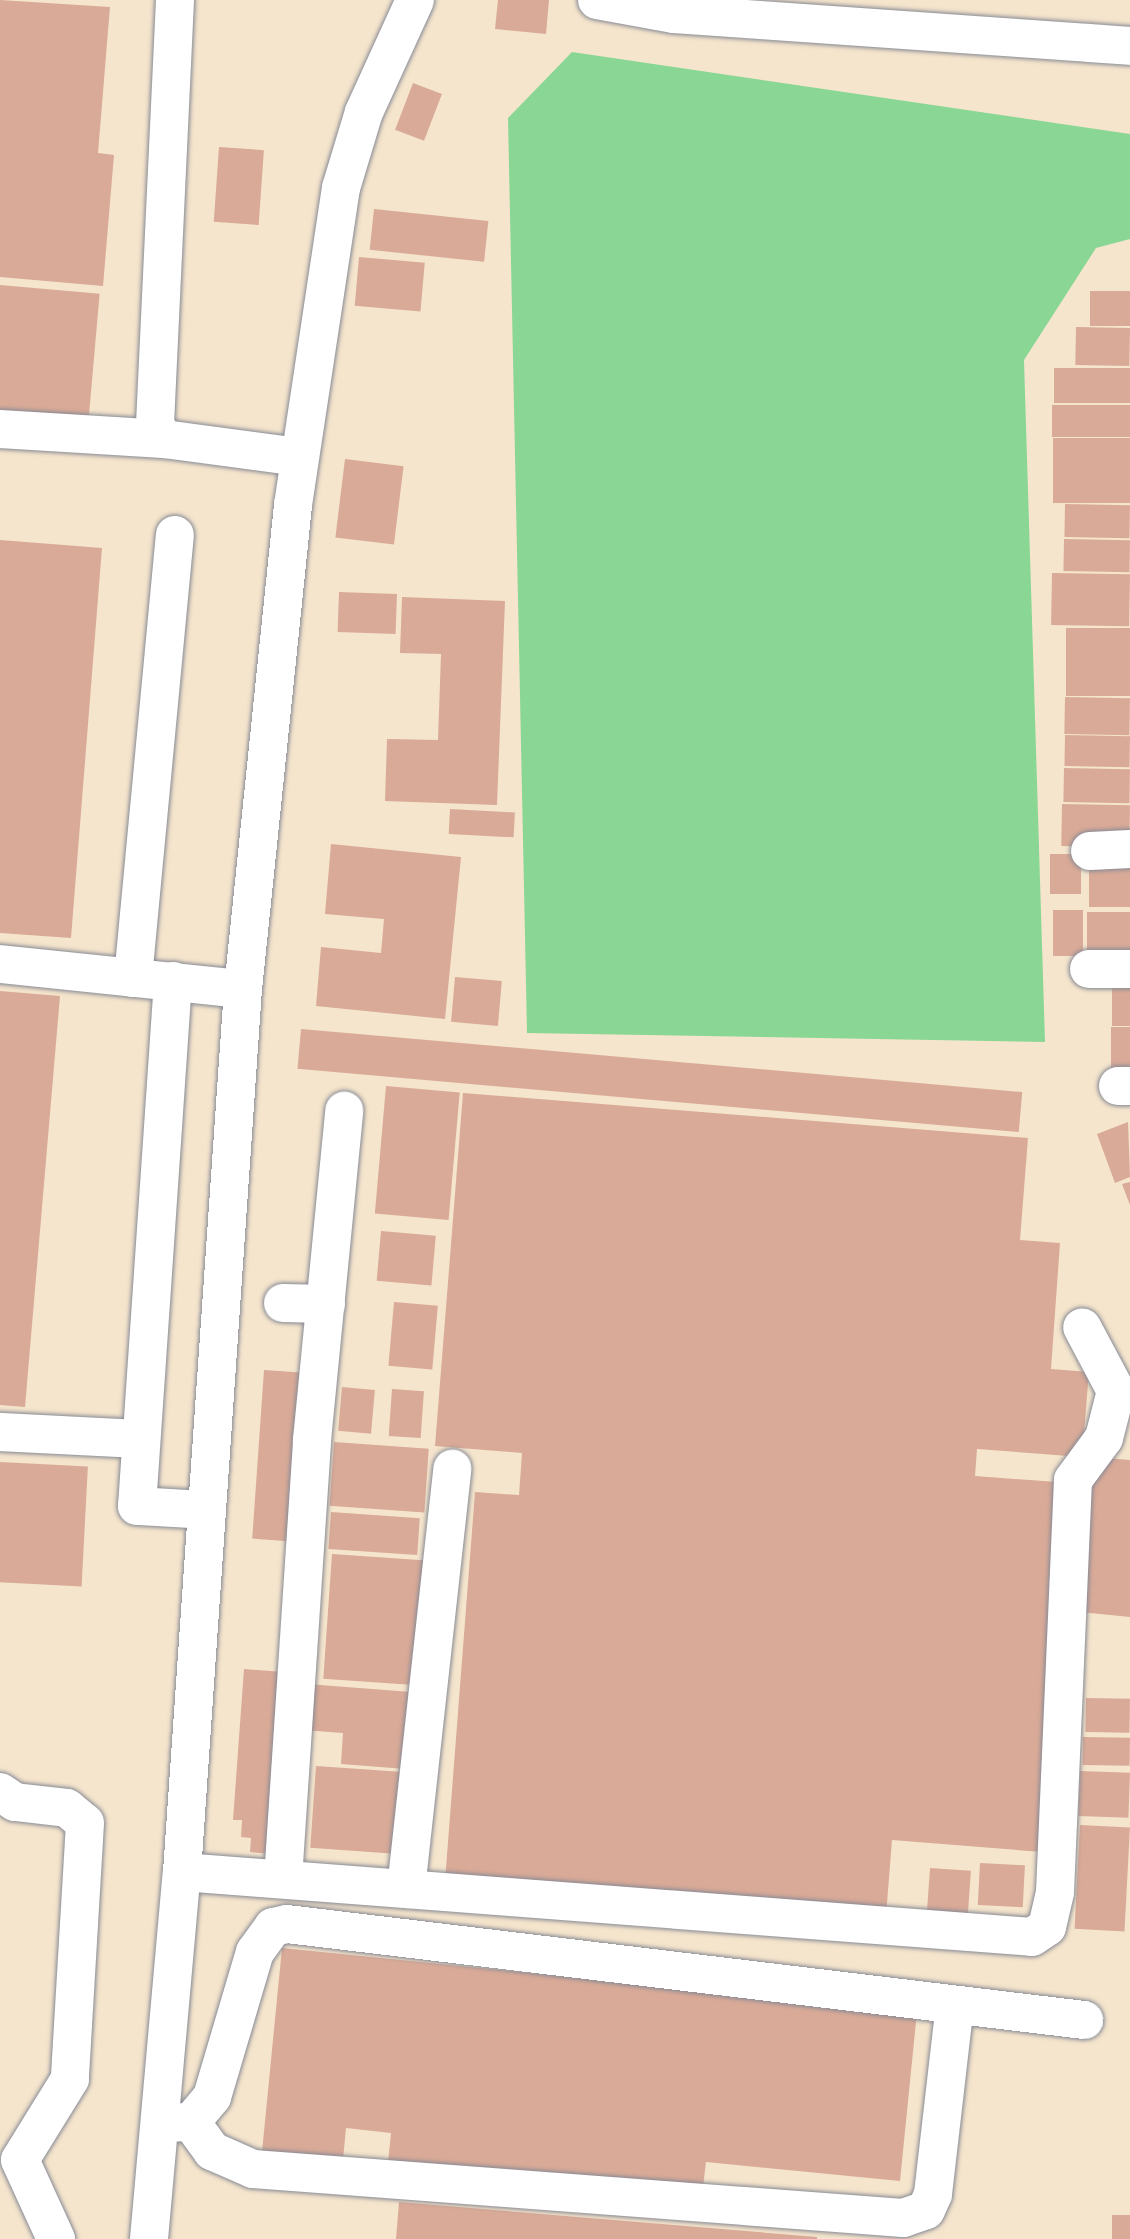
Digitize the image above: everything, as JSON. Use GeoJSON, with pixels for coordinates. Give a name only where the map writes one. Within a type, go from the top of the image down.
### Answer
{"type":"FeatureCollection","features":[{"type":"Feature","properties":{"kind":"street"},"geometry":{"type":"LineString","coordinates":[[164,439],[153,415],[175,0]]}},
{"type":"Feature","properties":{"kind":"street"},"geometry":{"type":"LineString","coordinates":[[149,2239],[176,2122],[182,1872],[243,989],[299,457],[341,188],[364,112],[415,0]]}},
{"type":"Feature","properties":{"kind":"street"},"geometry":{"type":"LineString","coordinates":[[597,0],[674,14],[1130,46]]}},
{"type":"Feature","properties":{"kind":"street"},"geometry":{"type":"LineString","coordinates":[[0,429],[164,439],[299,457]]}},
{"type":"Feature","properties":{"kind":"street"},"geometry":{"type":"LineString","coordinates":[[133,978],[175,535]]}},
{"type":"Feature","properties":{"kind":"street"},"geometry":{"type":"LineString","coordinates":[[1090,851],[1130,849]]}},
{"type":"Feature","properties":{"kind":"street"},"geometry":{"type":"LineString","coordinates":[[0,964],[243,989]]}},
{"type":"Feature","properties":{"kind":"street"},"geometry":{"type":"LineString","coordinates":[[1089,969],[1130,969]]}},
{"type":"Feature","properties":{"kind":"street"},"geometry":{"type":"LineString","coordinates":[[173,981],[137,1506],[207,1510]]}},
{"type":"Feature","properties":{"kind":"street"},"geometry":{"type":"LineString","coordinates":[[283,1880],[326,1304],[344,1111]]}},
{"type":"Feature","properties":{"kind":"street"},"geometry":{"type":"LineString","coordinates":[[283,1303],[326,1304]]}},
{"type":"Feature","properties":{"kind":"street"},"geometry":{"type":"LineString","coordinates":[[182,1872],[1032,1937],[1047,1927],[1055,1892],[1073,1480],[1104,1438],[1116,1391],[1082,1327]]}},
{"type":"Feature","properties":{"kind":"street"},"geometry":{"type":"LineString","coordinates":[[0,1432],[140,1439]]}},
{"type":"Feature","properties":{"kind":"street"},"geometry":{"type":"LineString","coordinates":[[406,1889],[453,1469]]}},
{"type":"Feature","properties":{"kind":"street"},"geometry":{"type":"LineString","coordinates":[[0,1792],[15,1802],[67,1808],[85,1823],[70,2080],[20,2160],[56,2239]]}},
{"type":"Feature","properties":{"kind":"street"},"geometry":{"type":"LineString","coordinates":[[176,2122],[212,2097],[255,1952],[274,1927],[286,1924],[1084,2020]]}},
{"type":"Feature","properties":{"kind":"street"},"geometry":{"type":"LineString","coordinates":[[176,2122],[212,2151],[253,2169],[903,2218],[926,2210],[933,2194],[955,2005]]}},
{"type":"Feature","properties":{"kind":"green space"},"geometry":{"type":"Polygon","coordinates":[[[572,52],[1130,134],[1130,239],[1096,248],[1024,360],[1045,1042],[527,1033],[508,118],[572,52]]]}},
{"type":"Feature","properties":{"kind":"building"},"geometry":{"type":"Polygon","coordinates":[[[0,0],[110,7],[98,153],[114,155],[103,286],[0,277],[0,0]]]}},
{"type":"Feature","properties":{"kind":"building"},"geometry":{"type":"Polygon","coordinates":[[[498,0],[549,0],[546,34],[495,29],[498,0]]]}},
{"type":"Feature","properties":{"kind":"building"},"geometry":{"type":"Polygon","coordinates":[[[413,83],[442,94],[424,141],[395,130],[413,83]]]}},
{"type":"Feature","properties":{"kind":"building"},"geometry":{"type":"Polygon","coordinates":[[[219,147],[264,150],[259,225],[214,222],[219,147]]]}},
{"type":"Feature","properties":{"kind":"building"},"geometry":{"type":"Polygon","coordinates":[[[374,209],[488,221],[484,262],[370,250],[374,209]]]}},
{"type":"Feature","properties":{"kind":"building"},"geometry":{"type":"Polygon","coordinates":[[[359,257],[425,263],[420,312],[355,306],[359,257]]]}},
{"type":"Feature","properties":{"kind":"building"},"geometry":{"type":"Polygon","coordinates":[[[0,285],[100,294],[88,427],[0,420],[0,285]]]}},
{"type":"Feature","properties":{"kind":"building"},"geometry":{"type":"Polygon","coordinates":[[[1090,291],[1130,291],[1130,326],[1090,326],[1090,291]]]}},
{"type":"Feature","properties":{"kind":"building"},"geometry":{"type":"Polygon","coordinates":[[[1076,327],[1130,328],[1129,366],[1075,365],[1076,327]]]}},
{"type":"Feature","properties":{"kind":"building"},"geometry":{"type":"Polygon","coordinates":[[[1054,368],[1130,368],[1130,403],[1054,403],[1054,368]]]}},
{"type":"Feature","properties":{"kind":"building"},"geometry":{"type":"Polygon","coordinates":[[[1052,405],[1130,405],[1130,437],[1052,437],[1052,405]]]}},
{"type":"Feature","properties":{"kind":"building"},"geometry":{"type":"Polygon","coordinates":[[[1053,438],[1130,438],[1130,503],[1053,503],[1053,438]]]}},
{"type":"Feature","properties":{"kind":"building"},"geometry":{"type":"Polygon","coordinates":[[[345,459],[404,466],[394,545],[335,537],[345,459]]]}},
{"type":"Feature","properties":{"kind":"building"},"geometry":{"type":"Polygon","coordinates":[[[1065,504],[1130,505],[1129,538],[1064,537],[1065,504]]]}},
{"type":"Feature","properties":{"kind":"building"},"geometry":{"type":"Polygon","coordinates":[[[1064,539],[1130,540],[1129,572],[1063,571],[1064,539]]]}},
{"type":"Feature","properties":{"kind":"building"},"geometry":{"type":"Polygon","coordinates":[[[0,540],[102,548],[71,938],[0,933],[0,540]]]}},
{"type":"Feature","properties":{"kind":"building"},"geometry":{"type":"Polygon","coordinates":[[[1052,573],[1130,574],[1129,626],[1051,625],[1052,573]]]}},
{"type":"Feature","properties":{"kind":"building"},"geometry":{"type":"Polygon","coordinates":[[[339,592],[397,594],[396,634],[338,632],[339,592]]]}},
{"type":"Feature","properties":{"kind":"building"},"geometry":{"type":"Polygon","coordinates":[[[402,597],[505,601],[497,805],[385,801],[387,739],[438,740],[441,654],[400,653],[402,597]]]}},
{"type":"Feature","properties":{"kind":"building"},"geometry":{"type":"Polygon","coordinates":[[[1066,628],[1130,628],[1130,696],[1066,696],[1066,628]]]}},
{"type":"Feature","properties":{"kind":"building"},"geometry":{"type":"Polygon","coordinates":[[[1065,697],[1130,698],[1129,735],[1064,734],[1065,697]]]}},
{"type":"Feature","properties":{"kind":"building"},"geometry":{"type":"Polygon","coordinates":[[[1065,735],[1130,736],[1129,767],[1064,766],[1065,735]]]}},
{"type":"Feature","properties":{"kind":"building"},"geometry":{"type":"Polygon","coordinates":[[[1064,768],[1130,769],[1129,803],[1063,802],[1064,768]]]}},
{"type":"Feature","properties":{"kind":"building"},"geometry":{"type":"Polygon","coordinates":[[[1062,804],[1130,805],[1129,847],[1061,846],[1062,804]]]}},
{"type":"Feature","properties":{"kind":"building"},"geometry":{"type":"Polygon","coordinates":[[[450,809],[515,812],[514,837],[449,834],[450,809]]]}},
{"type":"Feature","properties":{"kind":"building"},"geometry":{"type":"Polygon","coordinates":[[[331,844],[461,857],[445,1019],[316,1006],[321,947],[381,953],[384,919],[325,914],[331,844]]]}},
{"type":"Feature","properties":{"kind":"building"},"geometry":{"type":"Polygon","coordinates":[[[1089,852],[1130,852],[1130,907],[1089,907],[1089,852]]]}},
{"type":"Feature","properties":{"kind":"building"},"geometry":{"type":"Polygon","coordinates":[[[1050,854],[1081,854],[1081,894],[1050,894],[1050,854]]]}},
{"type":"Feature","properties":{"kind":"building"},"geometry":{"type":"Polygon","coordinates":[[[1053,910],[1083,910],[1083,956],[1053,956],[1053,910]]]}},
{"type":"Feature","properties":{"kind":"building"},"geometry":{"type":"Polygon","coordinates":[[[1087,912],[1130,912],[1130,967],[1087,967],[1087,912]]]}},
{"type":"Feature","properties":{"kind":"building"},"geometry":{"type":"Polygon","coordinates":[[[1112,970],[1130,970],[1130,1026],[1112,1026],[1112,970]]]}},
{"type":"Feature","properties":{"kind":"building"},"geometry":{"type":"Polygon","coordinates":[[[455,977],[502,981],[498,1026],[451,1022],[455,977]]]}},
{"type":"Feature","properties":{"kind":"building"},"geometry":{"type":"Polygon","coordinates":[[[0,991],[60,996],[25,1407],[0,1405],[0,991]]]}},
{"type":"Feature","properties":{"kind":"building"},"geometry":{"type":"Polygon","coordinates":[[[1111,1027],[1130,1027],[1130,1082],[1111,1082],[1111,1027]]]}},
{"type":"Feature","properties":{"kind":"building"},"geometry":{"type":"Polygon","coordinates":[[[301,1029],[1022,1092],[1019,1132],[298,1069],[301,1029]]]}},
{"type":"Feature","properties":{"kind":"building"},"geometry":{"type":"Polygon","coordinates":[[[386,1086],[460,1092],[449,1220],[375,1214],[386,1086]]]}},
{"type":"Feature","properties":{"kind":"building"},"geometry":{"type":"Polygon","coordinates":[[[463,1093],[1028,1138],[1020,1240],[1060,1243],[1051,1369],[1089,1372],[1082,1457],[977,1449],[975,1476],[1071,1483],[1042,1852],[892,1840],[886,1916],[445,1881],[475,1492],[519,1495],[522,1453],[435,1446],[463,1093]]]}},
{"type":"Feature","properties":{"kind":"building"},"geometry":{"type":"Polygon","coordinates":[[[1128,1122],[1130,1177],[1115,1183],[1097,1134],[1128,1122]]]}},
{"type":"Feature","properties":{"kind":"building"},"geometry":{"type":"Polygon","coordinates":[[[1130,1182],[1130,1205],[1122,1184],[1130,1182]]]}},
{"type":"Feature","properties":{"kind":"building"},"geometry":{"type":"Polygon","coordinates":[[[381,1231],[436,1236],[431,1286],[377,1281],[381,1231]]]}},
{"type":"Feature","properties":{"kind":"building"},"geometry":{"type":"Polygon","coordinates":[[[394,1302],[438,1306],[432,1370],[388,1366],[394,1302]]]}},
{"type":"Feature","properties":{"kind":"building"},"geometry":{"type":"Polygon","coordinates":[[[264,1370],[304,1373],[292,1541],[252,1539],[264,1370]]]}},
{"type":"Feature","properties":{"kind":"building"},"geometry":{"type":"Polygon","coordinates":[[[342,1387],[375,1390],[371,1434],[338,1431],[342,1387]]]}},
{"type":"Feature","properties":{"kind":"building"},"geometry":{"type":"Polygon","coordinates":[[[392,1389],[424,1391],[421,1438],[389,1436],[392,1389]]]}},
{"type":"Feature","properties":{"kind":"building"},"geometry":{"type":"Polygon","coordinates":[[[334,1442],[429,1449],[424,1512],[330,1506],[334,1442]]]}},
{"type":"Feature","properties":{"kind":"building"},"geometry":{"type":"Polygon","coordinates":[[[1092,1457],[1130,1460],[1130,1617],[1080,1612],[1092,1457]]]}},
{"type":"Feature","properties":{"kind":"building"},"geometry":{"type":"Polygon","coordinates":[[[0,1462],[88,1467],[82,1586],[0,1582],[0,1462]]]}},
{"type":"Feature","properties":{"kind":"building"},"geometry":{"type":"Polygon","coordinates":[[[331,1512],[420,1518],[417,1555],[328,1549],[331,1512]]]}},
{"type":"Feature","properties":{"kind":"building"},"geometry":{"type":"Polygon","coordinates":[[[332,1554],[434,1561],[425,1686],[323,1679],[332,1554]]]}},
{"type":"Feature","properties":{"kind":"building"},"geometry":{"type":"Polygon","coordinates":[[[244,1669],[284,1672],[282,1855],[250,1852],[251,1838],[241,1837],[242,1820],[233,1820],[244,1669]]]}},
{"type":"Feature","properties":{"kind":"building"},"geometry":{"type":"Polygon","coordinates":[[[307,1684],[411,1692],[406,1769],[341,1764],[343,1733],[303,1730],[307,1684]]]}},
{"type":"Feature","properties":{"kind":"building"},"geometry":{"type":"Polygon","coordinates":[[[1086,1698],[1130,1699],[1129,1733],[1085,1732],[1086,1698]]]}},
{"type":"Feature","properties":{"kind":"building"},"geometry":{"type":"Polygon","coordinates":[[[1083,1737],[1130,1738],[1130,1766],[1083,1765],[1083,1737]]]}},
{"type":"Feature","properties":{"kind":"building"},"geometry":{"type":"Polygon","coordinates":[[[316,1766],[407,1772],[401,1854],[310,1848],[316,1766]]]}},
{"type":"Feature","properties":{"kind":"building"},"geometry":{"type":"Polygon","coordinates":[[[1080,1771],[1130,1773],[1128,1818],[1078,1816],[1080,1771]]]}},
{"type":"Feature","properties":{"kind":"building"},"geometry":{"type":"Polygon","coordinates":[[[1080,1825],[1130,1828],[1124,1931],[1075,1929],[1080,1825]]]}},
{"type":"Feature","properties":{"kind":"building"},"geometry":{"type":"Polygon","coordinates":[[[980,1863],[1025,1865],[1023,1907],[978,1905],[980,1863]]]}},
{"type":"Feature","properties":{"kind":"building"},"geometry":{"type":"Polygon","coordinates":[[[930,1868],[971,1871],[968,1919],[927,1916],[930,1868]]]}},
{"type":"Feature","properties":{"kind":"building"},"geometry":{"type":"Polygon","coordinates":[[[282,1948],[917,2012],[900,2181],[706,2162],[702,2195],[388,2163],[391,2133],[346,2128],[343,2160],[262,2152],[282,1948]]]}},
{"type":"Feature","properties":{"kind":"building"},"geometry":{"type":"Polygon","coordinates":[[[399,2202],[817,2237],[817,2239],[396,2239],[399,2202]]]}},
{"type":"Feature","properties":{"kind":"building"},"geometry":{"type":"Polygon","coordinates":[[[1112,2215],[1130,2215],[1130,2239],[1112,2239],[1112,2215]]]}}]}
